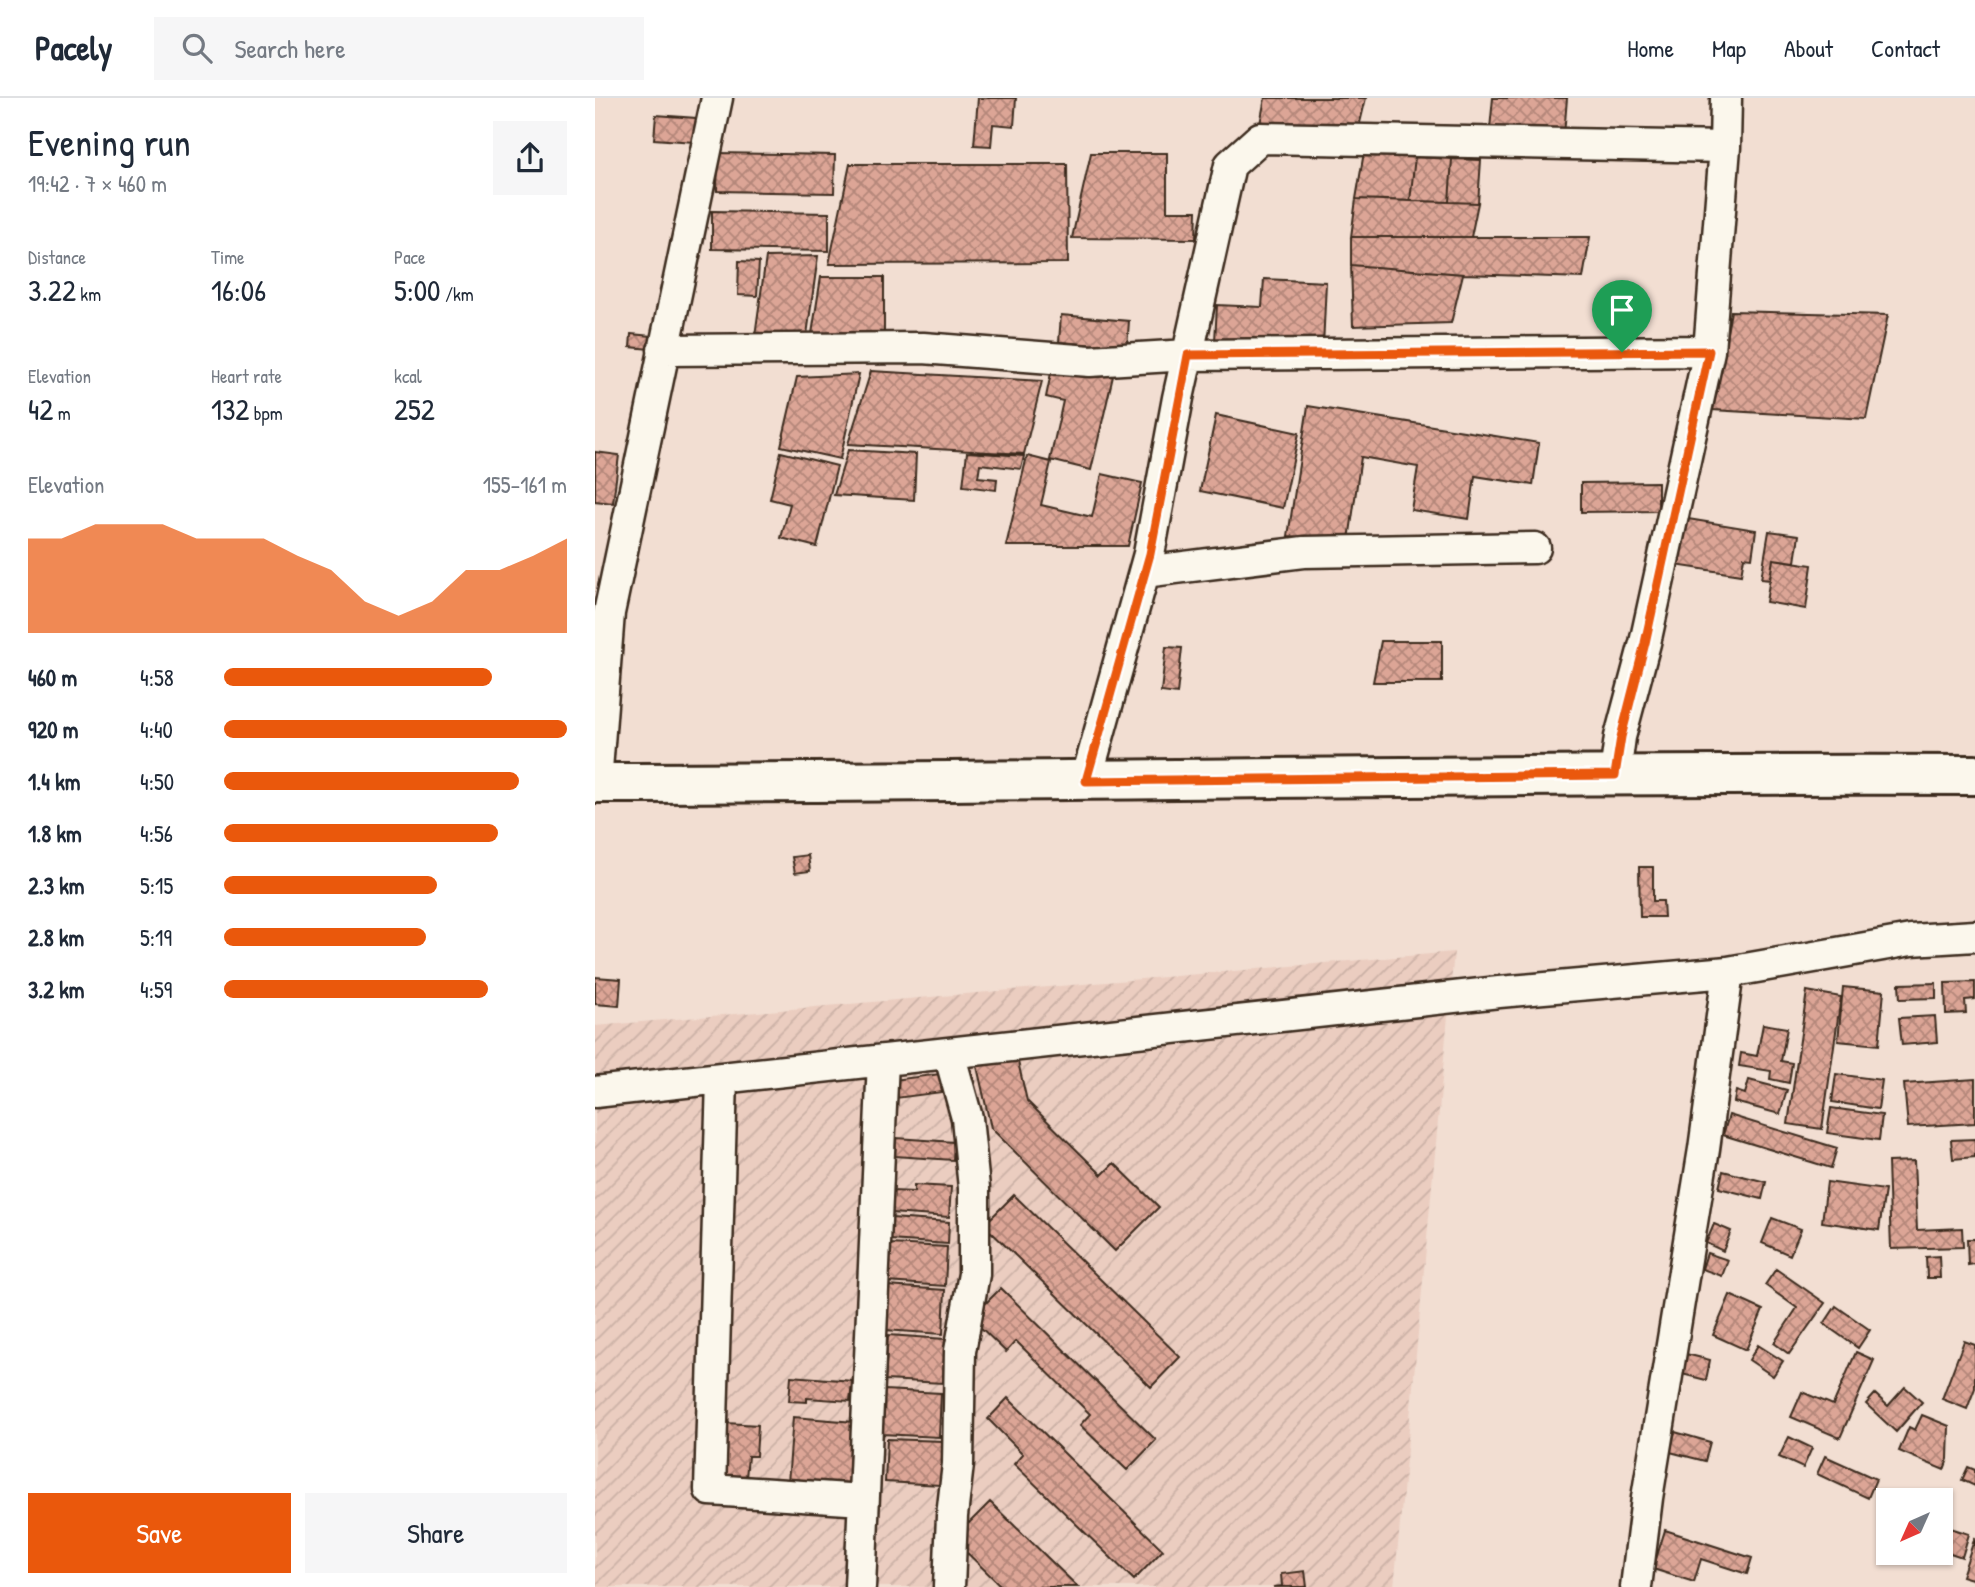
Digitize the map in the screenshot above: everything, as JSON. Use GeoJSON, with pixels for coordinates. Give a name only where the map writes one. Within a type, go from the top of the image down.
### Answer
{"type":"FeatureCollection","features":[{"type":"Feature","properties":{"kind":"main road"},"geometry":{"type":"LineString","coordinates":[[596,783],[1975,775]]}},
{"type":"Feature","properties":{"kind":"street"},"geometry":{"type":"LineString","coordinates":[[596,783],[609,612],[717,98]]}},
{"type":"Feature","properties":{"kind":"street"},"geometry":{"type":"LineString","coordinates":[[1615,775],[1621,737],[1645,643],[1709,351],[1725,147],[1726,98]]}},
{"type":"Feature","properties":{"kind":"street"},"geometry":{"type":"LineString","coordinates":[[1086,781],[1145,572],[1188,355],[1230,165],[1261,138],[1725,147]]}},
{"type":"Feature","properties":{"kind":"street"},"geometry":{"type":"LineString","coordinates":[[663,351],[923,348],[1090,361],[1188,355],[1709,351]]}},
{"type":"Feature","properties":{"kind":"street"},"geometry":{"type":"LineString","coordinates":[[1145,572],[1304,552],[1535,548]]}},
{"type":"Feature","properties":{"kind":"street"},"geometry":{"type":"LineString","coordinates":[[595,1093],[1499,992],[1728,972],[1911,940],[1975,936]]}},
{"type":"Feature","properties":{"kind":"street"},"geometry":{"type":"LineString","coordinates":[[1636,1587],[1647,1498],[1704,1149],[1728,972]]}},
{"type":"Feature","properties":{"kind":"street"},"geometry":{"type":"LineString","coordinates":[[949,1053],[967,1118],[974,1188],[974,1274],[960,1351],[958,1464],[952,1516],[949,1587]]}},
{"type":"Feature","properties":{"kind":"street"},"geometry":{"type":"LineString","coordinates":[[860,1587],[883,1060]]}},
{"type":"Feature","properties":{"kind":"street"},"geometry":{"type":"LineString","coordinates":[[722,1079],[710,1490],[863,1500]]}},
{"type":"Feature","properties":{"kind":"shaded area"},"geometry":{"type":"Polygon","coordinates":[[[1454,952],[1394,1587],[595,1587],[595,1026],[1454,952]]]}},
{"type":"Feature","properties":{"kind":"building"},"geometry":{"type":"Polygon","coordinates":[[[978,98],[1016,98],[1014,126],[993,124],[991,146],[974,145],[978,98]]]}},
{"type":"Feature","properties":{"kind":"building"},"geometry":{"type":"Polygon","coordinates":[[[1265,98],[1366,98],[1359,127],[1260,124],[1265,98]]]}},
{"type":"Feature","properties":{"kind":"building"},"geometry":{"type":"Polygon","coordinates":[[[1493,98],[1567,98],[1564,135],[1490,129],[1493,98]]]}},
{"type":"Feature","properties":{"kind":"building"},"geometry":{"type":"Polygon","coordinates":[[[656,115],[696,118],[694,142],[654,139],[656,115]]]}},
{"type":"Feature","properties":{"kind":"building"},"geometry":{"type":"Polygon","coordinates":[[[1364,152],[1415,157],[1410,201],[1356,199],[1364,152]]]}},
{"type":"Feature","properties":{"kind":"building"},"geometry":{"type":"Polygon","coordinates":[[[718,153],[835,155],[834,193],[717,191],[718,153]]]}},
{"type":"Feature","properties":{"kind":"building"},"geometry":{"type":"Polygon","coordinates":[[[1091,153],[1167,153],[1167,211],[1197,211],[1196,239],[1072,238],[1091,153]]]}},
{"type":"Feature","properties":{"kind":"building"},"geometry":{"type":"Polygon","coordinates":[[[1415,157],[1452,159],[1449,202],[1410,201],[1415,157]]]}},
{"type":"Feature","properties":{"kind":"building"},"geometry":{"type":"Polygon","coordinates":[[[1452,159],[1481,160],[1478,203],[1449,202],[1452,159]]]}},
{"type":"Feature","properties":{"kind":"building"},"geometry":{"type":"Polygon","coordinates":[[[850,164],[1067,164],[1068,263],[829,264],[850,164]]]}},
{"type":"Feature","properties":{"kind":"building"},"geometry":{"type":"Polygon","coordinates":[[[1356,199],[1478,203],[1471,237],[1351,237],[1356,199]]]}},
{"type":"Feature","properties":{"kind":"building"},"geometry":{"type":"Polygon","coordinates":[[[712,211],[829,213],[829,251],[712,249],[712,211]]]}},
{"type":"Feature","properties":{"kind":"building"},"geometry":{"type":"Polygon","coordinates":[[[1351,237],[1590,237],[1583,278],[1463,274],[1351,265],[1351,237]]]}},
{"type":"Feature","properties":{"kind":"building"},"geometry":{"type":"Polygon","coordinates":[[[818,256],[807,335],[755,336],[766,257],[818,256]]]}},
{"type":"Feature","properties":{"kind":"building"},"geometry":{"type":"Polygon","coordinates":[[[739,261],[759,262],[757,296],[738,295],[739,261]]]}},
{"type":"Feature","properties":{"kind":"building"},"geometry":{"type":"Polygon","coordinates":[[[1351,265],[1463,274],[1451,323],[1353,326],[1351,265]]]}},
{"type":"Feature","properties":{"kind":"building"},"geometry":{"type":"Polygon","coordinates":[[[821,277],[884,277],[884,340],[811,340],[821,277]]]}},
{"type":"Feature","properties":{"kind":"building"},"geometry":{"type":"Polygon","coordinates":[[[1264,279],[1326,282],[1323,347],[1215,341],[1217,305],[1262,307],[1264,279]]]}},
{"type":"Feature","properties":{"kind":"building"},"geometry":{"type":"Polygon","coordinates":[[[1731,311],[1888,315],[1866,419],[1713,410],[1731,311]]]}},
{"type":"Feature","properties":{"kind":"building"},"geometry":{"type":"Polygon","coordinates":[[[1061,315],[1129,321],[1127,348],[1059,342],[1061,315]]]}},
{"type":"Feature","properties":{"kind":"building"},"geometry":{"type":"Polygon","coordinates":[[[631,334],[651,336],[650,349],[630,347],[631,334]]]}},
{"type":"Feature","properties":{"kind":"building"},"geometry":{"type":"Polygon","coordinates":[[[871,371],[1042,381],[1024,454],[848,444],[871,371]]]}},
{"type":"Feature","properties":{"kind":"building"},"geometry":{"type":"Polygon","coordinates":[[[1051,373],[1113,376],[1091,470],[1050,460],[1063,401],[1046,397],[1051,373]]]}},
{"type":"Feature","properties":{"kind":"building"},"geometry":{"type":"Polygon","coordinates":[[[859,374],[840,459],[781,446],[797,377],[859,374]]]}},
{"type":"Feature","properties":{"kind":"building"},"geometry":{"type":"Polygon","coordinates":[[[1308,406],[1539,443],[1533,485],[1475,476],[1469,519],[1411,510],[1418,467],[1361,457],[1349,540],[1288,536],[1308,406]]]}},
{"type":"Feature","properties":{"kind":"building"},"geometry":{"type":"Polygon","coordinates":[[[1216,415],[1299,433],[1283,508],[1200,491],[1216,415]]]}},
{"type":"Feature","properties":{"kind":"building"},"geometry":{"type":"Polygon","coordinates":[[[848,450],[916,454],[914,500],[834,495],[848,450]]]}},
{"type":"Feature","properties":{"kind":"building"},"geometry":{"type":"Polygon","coordinates":[[[595,452],[619,455],[613,503],[595,501],[595,452]]]}},
{"type":"Feature","properties":{"kind":"building"},"geometry":{"type":"Polygon","coordinates":[[[781,452],[837,466],[817,547],[781,538],[790,504],[770,499],[781,452]]]}},
{"type":"Feature","properties":{"kind":"building"},"geometry":{"type":"Polygon","coordinates":[[[967,452],[1024,456],[1021,469],[980,464],[978,477],[997,479],[996,490],[963,486],[967,452]]]}},
{"type":"Feature","properties":{"kind":"building"},"geometry":{"type":"Polygon","coordinates":[[[1027,456],[1051,462],[1041,505],[1092,517],[1102,474],[1142,483],[1128,546],[1006,546],[1027,456]]]}},
{"type":"Feature","properties":{"kind":"building"},"geometry":{"type":"Polygon","coordinates":[[[1658,482],[1658,511],[1581,512],[1581,483],[1658,482]]]}},
{"type":"Feature","properties":{"kind":"building"},"geometry":{"type":"Polygon","coordinates":[[[1682,518],[1756,530],[1752,558],[1744,557],[1741,575],[1675,565],[1682,518]]]}},
{"type":"Feature","properties":{"kind":"building"},"geometry":{"type":"Polygon","coordinates":[[[1769,531],[1799,535],[1795,562],[1773,559],[1770,580],[1761,579],[1769,531]]]}},
{"type":"Feature","properties":{"kind":"building"},"geometry":{"type":"Polygon","coordinates":[[[1773,559],[1812,565],[1806,609],[1766,602],[1773,559]]]}},
{"type":"Feature","properties":{"kind":"building"},"geometry":{"type":"Polygon","coordinates":[[[1381,641],[1442,641],[1442,682],[1373,682],[1381,641]]]}},
{"type":"Feature","properties":{"kind":"building"},"geometry":{"type":"Polygon","coordinates":[[[1166,647],[1182,648],[1177,694],[1161,692],[1166,647]]]}},
{"type":"Feature","properties":{"kind":"building"},"geometry":{"type":"Polygon","coordinates":[[[808,855],[810,871],[795,873],[792,857],[808,855]]]}},
{"type":"Feature","properties":{"kind":"building"},"geometry":{"type":"Polygon","coordinates":[[[1639,867],[1653,867],[1653,901],[1663,901],[1664,917],[1640,917],[1639,867]]]}},
{"type":"Feature","properties":{"kind":"building"},"geometry":{"type":"Polygon","coordinates":[[[595,977],[621,979],[619,1006],[595,1004],[595,977]]]}},
{"type":"Feature","properties":{"kind":"building"},"geometry":{"type":"Polygon","coordinates":[[[1975,982],[1975,999],[1965,1000],[1966,1013],[1946,1014],[1945,983],[1975,982]]]}},
{"type":"Feature","properties":{"kind":"building"},"geometry":{"type":"Polygon","coordinates":[[[1936,983],[1936,998],[1900,999],[1899,984],[1936,983]]]}},
{"type":"Feature","properties":{"kind":"building"},"geometry":{"type":"Polygon","coordinates":[[[1843,987],[1884,991],[1879,1045],[1838,1041],[1843,987]]]}},
{"type":"Feature","properties":{"kind":"building"},"geometry":{"type":"Polygon","coordinates":[[[1807,991],[1841,997],[1822,1129],[1788,1124],[1807,991]]]}},
{"type":"Feature","properties":{"kind":"building"},"geometry":{"type":"Polygon","coordinates":[[[1935,1016],[1937,1042],[1902,1045],[1899,1018],[1935,1016]]]}},
{"type":"Feature","properties":{"kind":"building"},"geometry":{"type":"Polygon","coordinates":[[[1763,1024],[1787,1028],[1781,1061],[1792,1063],[1789,1083],[1770,1079],[1771,1071],[1739,1066],[1741,1053],[1757,1056],[1763,1024]]]}},
{"type":"Feature","properties":{"kind":"building"},"geometry":{"type":"Polygon","coordinates":[[[1016,1053],[1027,1101],[1102,1175],[1114,1163],[1159,1207],[1115,1251],[991,1128],[976,1062],[1016,1053]]]}},
{"type":"Feature","properties":{"kind":"building"},"geometry":{"type":"Polygon","coordinates":[[[940,1074],[942,1092],[896,1098],[893,1080],[940,1074]]]}},
{"type":"Feature","properties":{"kind":"building"},"geometry":{"type":"Polygon","coordinates":[[[1836,1074],[1882,1080],[1878,1109],[1832,1102],[1836,1074]]]}},
{"type":"Feature","properties":{"kind":"building"},"geometry":{"type":"Polygon","coordinates":[[[1975,1079],[1975,1123],[1908,1127],[1904,1084],[1975,1079]]]}},
{"type":"Feature","properties":{"kind":"building"},"geometry":{"type":"Polygon","coordinates":[[[1749,1080],[1787,1090],[1780,1114],[1734,1102],[1736,1091],[1745,1094],[1749,1080]]]}},
{"type":"Feature","properties":{"kind":"building"},"geometry":{"type":"Polygon","coordinates":[[[1831,1108],[1882,1115],[1879,1140],[1827,1133],[1831,1108]]]}},
{"type":"Feature","properties":{"kind":"building"},"geometry":{"type":"Polygon","coordinates":[[[1729,1115],[1837,1148],[1831,1168],[1723,1135],[1729,1115]]]}},
{"type":"Feature","properties":{"kind":"building"},"geometry":{"type":"Polygon","coordinates":[[[896,1138],[954,1142],[953,1160],[895,1156],[896,1138]]]}},
{"type":"Feature","properties":{"kind":"building"},"geometry":{"type":"Polygon","coordinates":[[[1975,1139],[1975,1157],[1953,1159],[1951,1140],[1975,1139]]]}},
{"type":"Feature","properties":{"kind":"building"},"geometry":{"type":"Polygon","coordinates":[[[1914,1161],[1917,1230],[1962,1228],[1963,1247],[1891,1249],[1888,1162],[1914,1161]]]}},
{"type":"Feature","properties":{"kind":"building"},"geometry":{"type":"Polygon","coordinates":[[[1723,1171],[1766,1182],[1762,1199],[1719,1188],[1723,1171]]]}},
{"type":"Feature","properties":{"kind":"building"},"geometry":{"type":"Polygon","coordinates":[[[1827,1182],[1885,1190],[1879,1230],[1822,1222],[1827,1182]]]}},
{"type":"Feature","properties":{"kind":"building"},"geometry":{"type":"Polygon","coordinates":[[[914,1185],[951,1187],[949,1217],[891,1213],[893,1191],[914,1192],[914,1185]]]}},
{"type":"Feature","properties":{"kind":"building"},"geometry":{"type":"Polygon","coordinates":[[[1014,1195],[1180,1357],[1151,1387],[984,1225],[1014,1195]]]}},
{"type":"Feature","properties":{"kind":"building"},"geometry":{"type":"Polygon","coordinates":[[[891,1218],[949,1222],[948,1244],[890,1240],[891,1218]]]}},
{"type":"Feature","properties":{"kind":"building"},"geometry":{"type":"Polygon","coordinates":[[[1772,1218],[1801,1229],[1790,1255],[1762,1243],[1772,1218]]]}},
{"type":"Feature","properties":{"kind":"building"},"geometry":{"type":"Polygon","coordinates":[[[1714,1224],[1731,1231],[1723,1251],[1706,1243],[1714,1224]]]}},
{"type":"Feature","properties":{"kind":"building"},"geometry":{"type":"Polygon","coordinates":[[[1967,1239],[1975,1239],[1975,1264],[1968,1265],[1967,1239]]]}},
{"type":"Feature","properties":{"kind":"building"},"geometry":{"type":"Polygon","coordinates":[[[889,1244],[947,1247],[945,1286],[887,1282],[889,1244]]]}},
{"type":"Feature","properties":{"kind":"building"},"geometry":{"type":"Polygon","coordinates":[[[1707,1253],[1728,1260],[1722,1276],[1702,1269],[1707,1253]]]}},
{"type":"Feature","properties":{"kind":"building"},"geometry":{"type":"Polygon","coordinates":[[[1939,1256],[1940,1278],[1927,1278],[1926,1257],[1939,1256]]]}},
{"type":"Feature","properties":{"kind":"building"},"geometry":{"type":"Polygon","coordinates":[[[1776,1269],[1825,1303],[1789,1354],[1774,1343],[1797,1308],[1765,1285],[1776,1269]]]}},
{"type":"Feature","properties":{"kind":"building"},"geometry":{"type":"Polygon","coordinates":[[[887,1286],[945,1290],[943,1334],[885,1330],[887,1286]]]}},
{"type":"Feature","properties":{"kind":"building"},"geometry":{"type":"Polygon","coordinates":[[[1001,1288],[1156,1440],[1127,1470],[1080,1425],[1090,1414],[1016,1341],[1006,1352],[971,1318],[1001,1288]]]}},
{"type":"Feature","properties":{"kind":"building"},"geometry":{"type":"Polygon","coordinates":[[[1730,1295],[1763,1310],[1746,1350],[1713,1335],[1730,1295]]]}},
{"type":"Feature","properties":{"kind":"building"},"geometry":{"type":"Polygon","coordinates":[[[1836,1306],[1870,1330],[1858,1348],[1824,1324],[1836,1306]]]}},
{"type":"Feature","properties":{"kind":"building"},"geometry":{"type":"Polygon","coordinates":[[[888,1335],[945,1339],[943,1383],[885,1380],[888,1335]]]}},
{"type":"Feature","properties":{"kind":"building"},"geometry":{"type":"Polygon","coordinates":[[[1964,1341],[1975,1345],[1975,1388],[1967,1409],[1942,1399],[1964,1341]]]}},
{"type":"Feature","properties":{"kind":"building"},"geometry":{"type":"Polygon","coordinates":[[[1758,1345],[1783,1361],[1773,1376],[1749,1360],[1758,1345]]]}},
{"type":"Feature","properties":{"kind":"building"},"geometry":{"type":"Polygon","coordinates":[[[1856,1352],[1874,1360],[1840,1438],[1791,1417],[1802,1392],[1833,1405],[1856,1352]]]}},
{"type":"Feature","properties":{"kind":"building"},"geometry":{"type":"Polygon","coordinates":[[[1686,1354],[1710,1360],[1706,1380],[1682,1374],[1686,1354]]]}},
{"type":"Feature","properties":{"kind":"building"},"geometry":{"type":"Polygon","coordinates":[[[791,1376],[852,1381],[850,1401],[807,1398],[807,1402],[789,1401],[791,1376]]]}},
{"type":"Feature","properties":{"kind":"building"},"geometry":{"type":"Polygon","coordinates":[[[1905,1387],[1922,1402],[1896,1432],[1866,1404],[1875,1394],[1888,1406],[1905,1387]]]}},
{"type":"Feature","properties":{"kind":"building"},"geometry":{"type":"Polygon","coordinates":[[[884,1390],[941,1393],[939,1437],[882,1434],[884,1390]]]}},
{"type":"Feature","properties":{"kind":"building"},"geometry":{"type":"Polygon","coordinates":[[[1008,1398],[1163,1550],[1134,1580],[1014,1464],[1023,1454],[988,1419],[1008,1398]]]}},
{"type":"Feature","properties":{"kind":"building"},"geometry":{"type":"Polygon","coordinates":[[[1922,1415],[1949,1426],[1948,1459],[1944,1470],[1899,1451],[1909,1427],[1915,1430],[1922,1415]]]}},
{"type":"Feature","properties":{"kind":"building"},"geometry":{"type":"Polygon","coordinates":[[[793,1417],[854,1422],[849,1488],[788,1483],[793,1417]]]}},
{"type":"Feature","properties":{"kind":"building"},"geometry":{"type":"Polygon","coordinates":[[[726,1423],[758,1425],[756,1456],[748,1456],[746,1478],[722,1477],[726,1423]]]}},
{"type":"Feature","properties":{"kind":"building"},"geometry":{"type":"Polygon","coordinates":[[[1675,1432],[1710,1442],[1705,1461],[1670,1452],[1675,1432]]]}},
{"type":"Feature","properties":{"kind":"building"},"geometry":{"type":"Polygon","coordinates":[[[1789,1437],[1812,1448],[1803,1468],[1779,1457],[1789,1437]]]}},
{"type":"Feature","properties":{"kind":"building"},"geometry":{"type":"Polygon","coordinates":[[[887,1439],[943,1441],[941,1485],[885,1482],[887,1439]]]}},
{"type":"Feature","properties":{"kind":"building"},"geometry":{"type":"Polygon","coordinates":[[[1825,1456],[1876,1479],[1868,1498],[1817,1474],[1825,1456]]]}},
{"type":"Feature","properties":{"kind":"building"},"geometry":{"type":"Polygon","coordinates":[[[1968,1467],[1975,1470],[1975,1486],[1962,1480],[1968,1467]]]}},
{"type":"Feature","properties":{"kind":"building"},"geometry":{"type":"Polygon","coordinates":[[[990,1502],[1078,1587],[1002,1587],[953,1539],[990,1502]]]}},
{"type":"Feature","properties":{"kind":"building"},"geometry":{"type":"Polygon","coordinates":[[[1953,1529],[1969,1534],[1962,1557],[1953,1554],[1953,1529]]]}},
{"type":"Feature","properties":{"kind":"building"},"geometry":{"type":"Polygon","coordinates":[[[1665,1530],[1752,1558],[1747,1574],[1701,1559],[1694,1582],[1653,1569],[1665,1530]]]}},
{"type":"Feature","properties":{"kind":"building"},"geometry":{"type":"Polygon","coordinates":[[[1975,1537],[1975,1580],[1962,1576],[1975,1537]]]}},
{"type":"Feature","properties":{"kind":"building"},"geometry":{"type":"Polygon","coordinates":[[[1305,1571],[1307,1587],[1273,1587],[1282,1586],[1281,1574],[1305,1571]]]}},
{"type":"Feature","properties":{"kind":"route"},"geometry":{"type":"LineString","coordinates":[[1709,351],[1645,643],[1621,737],[1615,775],[1086,781],[1150,554],[1188,355],[1622,352],[1709,351]]}}]}
